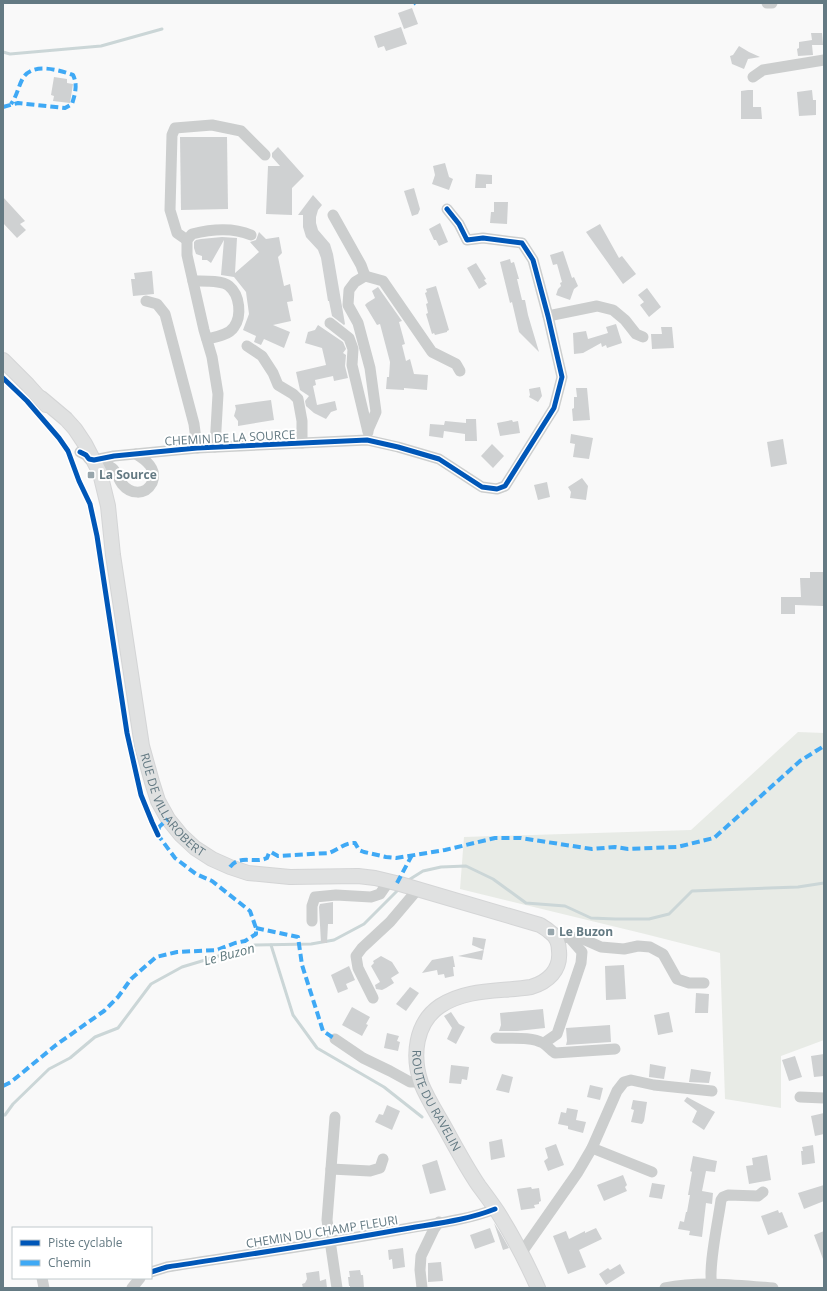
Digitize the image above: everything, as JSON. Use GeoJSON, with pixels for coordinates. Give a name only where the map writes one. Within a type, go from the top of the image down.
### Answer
{"type":"FeatureCollection","features":[{"type":"Feature","properties":{"kind":"main road","name":"RUE DE VILLAROBERT"},"geometry":{"type":"LineString","coordinates":[[3,360],[41,398],[66,419],[85,444],[94,460],[104,487],[142,746],[158,801],[168,819],[195,848],[230,868],[248,873],[290,877],[358,876],[404,885]]}},
{"type":"Feature","properties":{"kind":"main road","name":"RUE DE VILLAROBERT"},"geometry":{"type":"LineString","coordinates":[[41,398],[80,452],[86,464],[96,488],[113,555]]}},
{"type":"Feature","properties":{"kind":"main road"},"geometry":{"type":"LineString","coordinates":[[404,885],[540,925],[562,938]]}},
{"type":"Feature","properties":{"kind":"main road","name":"ROUTE DU RAVELIN"},"geometry":{"type":"LineString","coordinates":[[538,1288],[522,1252],[496,1209],[479,1186],[465,1163],[421,1082],[416,1052],[417,1041],[424,1023],[430,1014],[456,997],[487,991],[531,987],[543,982],[556,970],[560,956],[559,947],[562,938]]}},
{"type":"Feature","properties":{"kind":"street"},"geometry":{"type":"LineString","coordinates":[[767,3],[772,3]]}},
{"type":"Feature","properties":{"kind":"street"},"geometry":{"type":"LineString","coordinates":[[753,77],[764,70],[824,60]]}},
{"type":"Feature","properties":{"kind":"street"},"geometry":{"type":"LineString","coordinates":[[187,240],[178,233],[170,210],[172,135],[175,128],[212,125],[241,131],[265,155]]}},
{"type":"Feature","properties":{"kind":"street"},"geometry":{"type":"LineString","coordinates":[[447,209],[459,224],[467,240],[483,238],[522,243],[533,260],[548,316],[597,306],[613,310],[625,320],[636,334],[643,337]]}},
{"type":"Feature","properties":{"kind":"street"},"geometry":{"type":"LineString","coordinates":[[333,215],[361,265],[365,276]]}},
{"type":"Feature","properties":{"kind":"street"},"geometry":{"type":"LineString","coordinates":[[215,447],[218,394],[212,357],[187,256],[187,240],[192,234],[204,231],[226,229],[246,233],[251,236]]}},
{"type":"Feature","properties":{"kind":"street"},"geometry":{"type":"LineString","coordinates":[[368,435],[376,412],[370,368],[358,323],[348,305],[349,290],[355,282],[365,276],[383,281],[432,352],[456,364],[460,371]]}},
{"type":"Feature","properties":{"kind":"street"},"geometry":{"type":"LineString","coordinates":[[193,281],[211,281],[229,286],[237,298],[239,313],[234,327],[223,335],[207,339]]}},
{"type":"Feature","properties":{"kind":"street"},"geometry":{"type":"LineString","coordinates":[[146,301],[158,304],[165,314],[194,424],[197,448]]}},
{"type":"Feature","properties":{"kind":"street","name":"CHEMIN DE LA SOURCE"},"geometry":{"type":"LineString","coordinates":[[94,460],[197,448],[302,444],[368,435],[398,447],[438,459],[467,476],[482,487],[498,489],[504,486],[554,408],[562,377],[548,316]]}},
{"type":"Feature","properties":{"kind":"street"},"geometry":{"type":"LineString","coordinates":[[330,323],[349,338],[352,349],[352,365],[368,435]]}},
{"type":"Feature","properties":{"kind":"street"},"geometry":{"type":"LineString","coordinates":[[247,346],[262,356],[273,373],[278,385],[293,394],[298,399],[302,421],[302,444]]}},
{"type":"Feature","properties":{"kind":"street"},"geometry":{"type":"LineString","coordinates":[[80,452],[86,455],[89,459],[111,468],[122,484],[135,493],[146,490],[153,480],[152,467],[147,460],[136,454]]}},
{"type":"Feature","properties":{"kind":"street"},"geometry":{"type":"LineString","coordinates":[[312,921],[312,906],[315,898],[336,895],[371,897],[404,885]]}},
{"type":"Feature","properties":{"kind":"street"},"geometry":{"type":"LineString","coordinates":[[373,998],[358,968],[356,956],[362,948],[390,922],[404,885]]}},
{"type":"Feature","properties":{"kind":"street"},"geometry":{"type":"LineString","coordinates":[[562,938],[583,939],[601,947],[624,949],[638,946],[650,946],[663,954],[677,978],[689,983],[704,983]]}},
{"type":"Feature","properties":{"kind":"street"},"geometry":{"type":"LineString","coordinates":[[544,1043],[557,1034],[582,963],[582,952],[562,938]]}},
{"type":"Feature","properties":{"kind":"street"},"geometry":{"type":"LineString","coordinates":[[496,1038],[531,1039],[544,1043],[548,1049],[555,1053],[615,1050]]}},
{"type":"Feature","properties":{"kind":"street"},"geometry":{"type":"LineString","coordinates":[[335,1039],[363,1058],[410,1082],[421,1082]]}},
{"type":"Feature","properties":{"kind":"street"},"geometry":{"type":"LineString","coordinates":[[522,1252],[578,1172],[592,1148],[617,1091],[624,1082],[631,1080],[654,1085],[712,1091]]}},
{"type":"Feature","properties":{"kind":"street"},"geometry":{"type":"LineString","coordinates":[[800,1097],[824,1098]]}},
{"type":"Feature","properties":{"kind":"street"},"geometry":{"type":"LineString","coordinates":[[335,1117],[327,1220],[337,1288]]}},
{"type":"Feature","properties":{"kind":"street"},"geometry":{"type":"LineString","coordinates":[[592,1148],[652,1172]]}},
{"type":"Feature","properties":{"kind":"street"},"geometry":{"type":"LineString","coordinates":[[330,1169],[370,1171],[380,1168],[383,1159]]}},
{"type":"Feature","properties":{"kind":"street"},"geometry":{"type":"LineString","coordinates":[[712,1286],[710,1270],[721,1200],[723,1196],[758,1196],[763,1192]]}},
{"type":"Feature","properties":{"kind":"street","name":"CHEMIN DU CHAMP FLEURI"},"geometry":{"type":"LineString","coordinates":[[152,1272],[167,1267],[439,1222],[496,1209]]}},
{"type":"Feature","properties":{"kind":"street"},"geometry":{"type":"LineString","coordinates":[[422,1288],[420,1270],[422,1256],[434,1229],[439,1222]]}},
{"type":"Feature","properties":{"kind":"street"},"geometry":{"type":"LineString","coordinates":[[132,1288],[139,1279]]}},
{"type":"Feature","properties":{"kind":"street"},"geometry":{"type":"LineString","coordinates":[[665,1288],[691,1284],[773,1288]]}},
{"type":"Feature","properties":{"kind":"shaded area"},"geometry":{"type":"Polygon","coordinates":[[[798,732],[824,733],[824,1040],[781,1056],[781,1108],[725,1099],[720,953],[460,889],[464,837],[691,830],[798,732]]]}},
{"type":"Feature","properties":{"kind":"building"},"geometry":{"type":"Polygon","coordinates":[[[412,8],[418,24],[404,29],[398,13],[412,8]]]}},
{"type":"Feature","properties":{"kind":"building"},"geometry":{"type":"Polygon","coordinates":[[[401,27],[407,44],[386,51],[384,46],[378,48],[374,36],[401,27]]]}},
{"type":"Feature","properties":{"kind":"building"},"geometry":{"type":"Polygon","coordinates":[[[811,33],[822,33],[823,45],[812,45],[813,55],[798,56],[797,49],[799,48],[799,42],[812,40],[811,33]]]}},
{"type":"Feature","properties":{"kind":"building"},"geometry":{"type":"Polygon","coordinates":[[[739,46],[760,57],[748,59],[744,69],[732,64],[730,56],[733,55],[739,46]]]}},
{"type":"Feature","properties":{"kind":"building"},"geometry":{"type":"Polygon","coordinates":[[[54,77],[67,79],[67,83],[73,84],[70,103],[53,101],[54,96],[51,95],[54,77]]]}},
{"type":"Feature","properties":{"kind":"building"},"geometry":{"type":"Polygon","coordinates":[[[753,90],[753,107],[761,107],[762,119],[741,119],[741,91],[753,90]]]}},
{"type":"Feature","properties":{"kind":"building"},"geometry":{"type":"Polygon","coordinates":[[[812,90],[813,100],[816,100],[816,115],[799,116],[797,92],[812,90]]]}},
{"type":"Feature","properties":{"kind":"building"},"geometry":{"type":"Polygon","coordinates":[[[180,137],[227,137],[228,209],[181,210],[180,137]]]}},
{"type":"Feature","properties":{"kind":"building"},"geometry":{"type":"Polygon","coordinates":[[[278,147],[304,176],[292,188],[292,215],[266,214],[268,166],[280,166],[272,157],[272,153],[278,147]]]}},
{"type":"Feature","properties":{"kind":"building"},"geometry":{"type":"Polygon","coordinates":[[[445,163],[449,177],[453,179],[449,190],[432,184],[435,175],[433,166],[445,163]]]}},
{"type":"Feature","properties":{"kind":"building"},"geometry":{"type":"Polygon","coordinates":[[[476,174],[492,175],[492,184],[486,184],[486,188],[475,188],[476,174]]]}},
{"type":"Feature","properties":{"kind":"building"},"geometry":{"type":"Polygon","coordinates":[[[414,188],[420,209],[418,214],[412,216],[404,191],[414,188]]]}},
{"type":"Feature","properties":{"kind":"building"},"geometry":{"type":"Polygon","coordinates":[[[313,195],[322,205],[318,210],[316,223],[318,230],[330,244],[333,254],[344,325],[332,316],[321,258],[318,250],[306,237],[303,227],[303,215],[298,215],[313,195]]]}},
{"type":"Feature","properties":{"kind":"building"},"geometry":{"type":"Polygon","coordinates":[[[3,197],[25,221],[20,224],[26,230],[17,238],[3,223],[3,197]]]}},
{"type":"Feature","properties":{"kind":"building"},"geometry":{"type":"Polygon","coordinates":[[[494,202],[508,202],[507,224],[490,223],[491,212],[494,212],[494,202]]]}},
{"type":"Feature","properties":{"kind":"building"},"geometry":{"type":"Polygon","coordinates":[[[440,223],[448,242],[439,246],[436,240],[434,240],[429,229],[440,223]]]}},
{"type":"Feature","properties":{"kind":"building"},"geometry":{"type":"Polygon","coordinates":[[[600,224],[619,258],[622,256],[636,274],[623,284],[586,232],[600,224]]]}},
{"type":"Feature","properties":{"kind":"building"},"geometry":{"type":"Polygon","coordinates":[[[259,232],[266,239],[279,237],[282,253],[278,257],[284,286],[290,284],[293,301],[287,302],[291,321],[273,325],[290,332],[284,348],[264,339],[261,345],[254,342],[256,336],[243,330],[249,314],[246,292],[234,277],[221,275],[224,240],[211,263],[207,260],[202,260],[202,256],[196,254],[194,248],[194,242],[196,240],[222,237],[237,238],[235,273],[259,252],[250,242],[256,240],[259,232]]]}},
{"type":"Feature","properties":{"kind":"building"},"geometry":{"type":"Polygon","coordinates":[[[563,251],[572,278],[574,277],[578,286],[574,289],[570,300],[556,295],[561,286],[560,283],[562,282],[557,264],[553,265],[550,255],[563,251]]]}},
{"type":"Feature","properties":{"kind":"building"},"geometry":{"type":"Polygon","coordinates":[[[510,259],[511,263],[514,262],[519,279],[517,279],[522,300],[525,300],[539,352],[519,332],[500,262],[510,259]]]}},
{"type":"Feature","properties":{"kind":"building"},"geometry":{"type":"Polygon","coordinates":[[[476,263],[486,279],[484,280],[487,284],[479,289],[467,268],[476,263]]]}},
{"type":"Feature","properties":{"kind":"building"},"geometry":{"type":"Polygon","coordinates":[[[152,271],[154,294],[133,296],[131,279],[135,279],[134,273],[152,271]]]}},
{"type":"Feature","properties":{"kind":"building"},"geometry":{"type":"Polygon","coordinates":[[[436,286],[449,330],[447,332],[435,335],[434,333],[432,334],[426,314],[428,313],[426,304],[428,303],[425,293],[427,292],[426,289],[436,286]]]}},
{"type":"Feature","properties":{"kind":"building"},"geometry":{"type":"Polygon","coordinates":[[[378,287],[402,321],[399,322],[405,344],[402,345],[406,361],[410,359],[414,374],[428,375],[427,390],[404,388],[404,390],[386,389],[387,377],[389,377],[390,362],[380,324],[377,325],[365,305],[375,298],[372,291],[378,287]]]}},
{"type":"Feature","properties":{"kind":"building"},"geometry":{"type":"Polygon","coordinates":[[[647,288],[661,307],[649,317],[640,305],[644,302],[638,295],[647,288]]]}},
{"type":"Feature","properties":{"kind":"building"},"geometry":{"type":"Polygon","coordinates":[[[616,324],[622,343],[607,348],[606,345],[602,347],[601,343],[583,353],[574,354],[573,333],[586,331],[588,339],[608,333],[606,327],[616,324]]]}},
{"type":"Feature","properties":{"kind":"building"},"geometry":{"type":"Polygon","coordinates":[[[318,325],[343,342],[346,349],[343,353],[346,355],[345,366],[348,378],[334,381],[333,376],[315,380],[316,385],[313,386],[317,405],[335,401],[337,410],[331,412],[326,419],[314,413],[306,406],[305,401],[309,396],[300,390],[296,372],[326,365],[322,348],[305,343],[308,332],[315,330],[318,325]]]}},
{"type":"Feature","properties":{"kind":"building"},"geometry":{"type":"Polygon","coordinates":[[[661,327],[672,327],[674,348],[652,349],[651,334],[662,334],[661,327]]]}},
{"type":"Feature","properties":{"kind":"building"},"geometry":{"type":"Polygon","coordinates":[[[540,387],[542,396],[538,402],[529,397],[529,389],[540,387]]]}},
{"type":"Feature","properties":{"kind":"building"},"geometry":{"type":"Polygon","coordinates":[[[576,388],[587,388],[590,420],[573,421],[572,409],[574,408],[574,397],[577,397],[576,388]]]}},
{"type":"Feature","properties":{"kind":"building"},"geometry":{"type":"Polygon","coordinates":[[[271,400],[274,420],[238,426],[238,421],[234,416],[236,409],[235,405],[271,400]]]}},
{"type":"Feature","properties":{"kind":"building"},"geometry":{"type":"Polygon","coordinates":[[[466,419],[476,419],[477,441],[465,441],[465,434],[444,431],[443,438],[429,436],[430,424],[444,425],[445,421],[466,423],[466,419]]]}},
{"type":"Feature","properties":{"kind":"building"},"geometry":{"type":"Polygon","coordinates":[[[512,420],[513,422],[518,421],[520,433],[500,436],[497,423],[512,420]]]}},
{"type":"Feature","properties":{"kind":"building"},"geometry":{"type":"Polygon","coordinates":[[[571,434],[593,438],[589,459],[573,457],[575,444],[570,443],[571,434]]]}},
{"type":"Feature","properties":{"kind":"building"},"geometry":{"type":"Polygon","coordinates":[[[783,439],[787,464],[771,467],[767,442],[783,439]]]}},
{"type":"Feature","properties":{"kind":"building"},"geometry":{"type":"Polygon","coordinates":[[[492,444],[504,456],[493,468],[481,456],[492,444]]]}},
{"type":"Feature","properties":{"kind":"building"},"geometry":{"type":"Polygon","coordinates":[[[582,478],[588,486],[586,500],[570,498],[571,492],[568,487],[582,478]]]}},
{"type":"Feature","properties":{"kind":"building"},"geometry":{"type":"Polygon","coordinates":[[[547,482],[550,497],[538,500],[534,485],[547,482]]]}},
{"type":"Feature","properties":{"kind":"building"},"geometry":{"type":"Polygon","coordinates":[[[810,572],[823,572],[823,606],[795,605],[795,614],[781,614],[781,597],[801,597],[800,578],[810,578],[810,572]]]}},
{"type":"Feature","properties":{"kind":"building"},"geometry":{"type":"Polygon","coordinates":[[[333,902],[333,924],[328,924],[327,943],[321,943],[319,907],[320,904],[333,902]]]}},
{"type":"Feature","properties":{"kind":"building"},"geometry":{"type":"Polygon","coordinates":[[[473,937],[486,939],[484,950],[472,945],[473,937]]]}},
{"type":"Feature","properties":{"kind":"building"},"geometry":{"type":"Polygon","coordinates":[[[484,950],[482,960],[458,956],[484,950]]]}},
{"type":"Feature","properties":{"kind":"building"},"geometry":{"type":"Polygon","coordinates":[[[381,956],[392,962],[399,973],[391,978],[394,983],[382,990],[376,989],[375,985],[380,982],[371,966],[374,963],[373,961],[381,956]]]}},
{"type":"Feature","properties":{"kind":"building"},"geometry":{"type":"Polygon","coordinates":[[[453,956],[455,967],[453,967],[454,976],[445,978],[444,974],[438,975],[437,970],[422,973],[432,960],[453,956]]]}},
{"type":"Feature","properties":{"kind":"building"},"geometry":{"type":"Polygon","coordinates":[[[624,965],[626,999],[606,1000],[605,966],[624,965]]]}},
{"type":"Feature","properties":{"kind":"building"},"geometry":{"type":"Polygon","coordinates":[[[349,966],[355,980],[346,984],[348,989],[338,993],[331,975],[349,966]]]}},
{"type":"Feature","properties":{"kind":"building"},"geometry":{"type":"Polygon","coordinates":[[[410,987],[419,993],[406,1011],[396,1004],[410,987]]]}},
{"type":"Feature","properties":{"kind":"building"},"geometry":{"type":"Polygon","coordinates":[[[696,993],[709,994],[708,1013],[695,1013],[696,993]]]}},
{"type":"Feature","properties":{"kind":"building"},"geometry":{"type":"Polygon","coordinates":[[[352,1007],[370,1017],[366,1024],[368,1025],[362,1036],[342,1025],[352,1007]]]}},
{"type":"Feature","properties":{"kind":"building"},"geometry":{"type":"Polygon","coordinates":[[[543,1009],[545,1028],[499,1031],[501,1025],[500,1013],[543,1009]]]}},
{"type":"Feature","properties":{"kind":"building"},"geometry":{"type":"Polygon","coordinates":[[[451,1012],[459,1024],[465,1027],[456,1044],[447,1039],[452,1028],[444,1016],[451,1012]]]}},
{"type":"Feature","properties":{"kind":"building"},"geometry":{"type":"Polygon","coordinates":[[[669,1012],[673,1032],[658,1035],[654,1015],[669,1012]]]}},
{"type":"Feature","properties":{"kind":"building"},"geometry":{"type":"Polygon","coordinates":[[[610,1025],[611,1042],[566,1045],[566,1028],[610,1025]]]}},
{"type":"Feature","properties":{"kind":"building"},"geometry":{"type":"Polygon","coordinates":[[[387,1033],[399,1036],[397,1041],[400,1042],[398,1051],[384,1048],[387,1033]]]}},
{"type":"Feature","properties":{"kind":"building"},"geometry":{"type":"Polygon","coordinates":[[[824,1054],[824,1076],[814,1077],[811,1056],[824,1054]]]}},
{"type":"Feature","properties":{"kind":"building"},"geometry":{"type":"Polygon","coordinates":[[[795,1056],[802,1077],[789,1081],[782,1060],[795,1056]]]}},
{"type":"Feature","properties":{"kind":"building"},"geometry":{"type":"Polygon","coordinates":[[[650,1064],[666,1067],[664,1079],[649,1077],[650,1064]]]}},
{"type":"Feature","properties":{"kind":"building"},"geometry":{"type":"Polygon","coordinates":[[[451,1065],[469,1067],[467,1080],[462,1079],[461,1084],[449,1083],[451,1065]]]}},
{"type":"Feature","properties":{"kind":"building"},"geometry":{"type":"Polygon","coordinates":[[[691,1069],[711,1072],[709,1083],[689,1082],[691,1069]]]}},
{"type":"Feature","properties":{"kind":"building"},"geometry":{"type":"Polygon","coordinates":[[[502,1074],[513,1077],[509,1093],[496,1090],[502,1074]]]}},
{"type":"Feature","properties":{"kind":"building"},"geometry":{"type":"Polygon","coordinates":[[[590,1085],[603,1088],[600,1100],[587,1097],[590,1085]]]}},
{"type":"Feature","properties":{"kind":"building"},"geometry":{"type":"Polygon","coordinates":[[[687,1097],[715,1112],[704,1130],[692,1122],[697,1111],[684,1101],[687,1097]]]}},
{"type":"Feature","properties":{"kind":"building"},"geometry":{"type":"Polygon","coordinates":[[[633,1100],[647,1102],[644,1121],[642,1124],[631,1122],[634,1110],[631,1109],[633,1100]]]}},
{"type":"Feature","properties":{"kind":"building"},"geometry":{"type":"Polygon","coordinates":[[[387,1105],[400,1111],[392,1130],[375,1122],[379,1114],[383,1115],[387,1105]]]}},
{"type":"Feature","properties":{"kind":"building"},"geometry":{"type":"Polygon","coordinates":[[[567,1108],[578,1110],[576,1120],[586,1122],[583,1133],[568,1129],[568,1126],[558,1124],[561,1112],[566,1113],[567,1108]]]}},
{"type":"Feature","properties":{"kind":"building"},"geometry":{"type":"Polygon","coordinates":[[[824,1113],[824,1134],[815,1136],[811,1116],[824,1113]]]}},
{"type":"Feature","properties":{"kind":"building"},"geometry":{"type":"Polygon","coordinates":[[[502,1139],[505,1157],[491,1160],[489,1142],[502,1139]]]}},
{"type":"Feature","properties":{"kind":"building"},"geometry":{"type":"Polygon","coordinates":[[[556,1144],[564,1165],[548,1171],[544,1161],[548,1158],[545,1148],[556,1144]]]}},
{"type":"Feature","properties":{"kind":"building"},"geometry":{"type":"Polygon","coordinates":[[[813,1145],[815,1163],[802,1165],[802,1147],[813,1145]]]}},
{"type":"Feature","properties":{"kind":"building"},"geometry":{"type":"Polygon","coordinates":[[[767,1155],[771,1180],[749,1184],[746,1166],[753,1165],[752,1158],[767,1155]]]}},
{"type":"Feature","properties":{"kind":"building"},"geometry":{"type":"Polygon","coordinates":[[[693,1156],[717,1161],[715,1172],[706,1171],[702,1191],[713,1193],[712,1204],[706,1203],[702,1237],[689,1235],[690,1231],[678,1229],[680,1221],[684,1222],[687,1212],[692,1172],[690,1171],[693,1156]]]}},
{"type":"Feature","properties":{"kind":"building"},"geometry":{"type":"Polygon","coordinates":[[[437,1160],[446,1190],[430,1194],[422,1165],[437,1160]]]}},
{"type":"Feature","properties":{"kind":"building"},"geometry":{"type":"Polygon","coordinates":[[[623,1175],[627,1185],[625,1187],[627,1191],[604,1201],[597,1185],[623,1175]]]}},
{"type":"Feature","properties":{"kind":"building"},"geometry":{"type":"Polygon","coordinates":[[[652,1183],[665,1185],[662,1199],[649,1197],[652,1183]]]}},
{"type":"Feature","properties":{"kind":"building"},"geometry":{"type":"Polygon","coordinates":[[[824,1185],[824,1201],[804,1209],[798,1193],[824,1185]]]}},
{"type":"Feature","properties":{"kind":"building"},"geometry":{"type":"Polygon","coordinates":[[[531,1187],[532,1189],[539,1188],[541,1201],[539,1204],[534,1205],[535,1208],[521,1210],[517,1189],[531,1187]]]}},
{"type":"Feature","properties":{"kind":"building"},"geometry":{"type":"Polygon","coordinates":[[[778,1210],[779,1213],[782,1212],[788,1227],[768,1235],[761,1216],[778,1210]]]}},
{"type":"Feature","properties":{"kind":"building"},"geometry":{"type":"Polygon","coordinates":[[[494,1223],[501,1234],[509,1248],[503,1250],[494,1223]]]}},
{"type":"Feature","properties":{"kind":"building"},"geometry":{"type":"Polygon","coordinates":[[[490,1228],[495,1242],[475,1249],[470,1235],[490,1228]]]}},
{"type":"Feature","properties":{"kind":"building"},"geometry":{"type":"Polygon","coordinates":[[[596,1228],[602,1239],[579,1250],[586,1267],[568,1274],[553,1236],[566,1231],[569,1239],[585,1231],[585,1233],[596,1228]]]}},
{"type":"Feature","properties":{"kind":"building"},"geometry":{"type":"Polygon","coordinates":[[[824,1231],[824,1259],[823,1259],[814,1235],[824,1231]]]}},
{"type":"Feature","properties":{"kind":"building"},"geometry":{"type":"Polygon","coordinates":[[[403,1248],[405,1267],[393,1269],[392,1259],[389,1260],[388,1250],[403,1248]]]}},
{"type":"Feature","properties":{"kind":"building"},"geometry":{"type":"Polygon","coordinates":[[[441,1262],[443,1281],[428,1282],[428,1263],[441,1262]]]}},
{"type":"Feature","properties":{"kind":"building"},"geometry":{"type":"Polygon","coordinates":[[[620,1264],[625,1273],[606,1285],[599,1274],[608,1268],[610,1270],[620,1264]]]}},
{"type":"Feature","properties":{"kind":"building"},"geometry":{"type":"Polygon","coordinates":[[[360,1270],[361,1275],[363,1275],[364,1288],[350,1288],[348,1277],[350,1277],[349,1271],[360,1270]]]}},
{"type":"Feature","properties":{"kind":"building"},"geometry":{"type":"Polygon","coordinates":[[[319,1271],[320,1281],[326,1279],[327,1288],[303,1288],[302,1284],[305,1283],[307,1279],[306,1273],[319,1271]]]}},
{"type":"Feature","properties":{"kind":"waterway"},"geometry":{"type":"LineString","coordinates":[[3,52],[10,54],[101,46],[162,29]]}},
{"type":"Feature","properties":{"kind":"waterway","name":"Le Buzon"},"geometry":{"type":"LineString","coordinates":[[407,881],[423,871],[441,867],[466,866],[493,879],[526,903],[565,906],[591,918],[615,919],[649,919],[669,914],[692,891],[798,887],[824,883]]}},
{"type":"Feature","properties":{"kind":"waterway","name":"Le Buzon"},"geometry":{"type":"LineString","coordinates":[[3,1115],[5,1115],[13,1104],[49,1069],[70,1058],[95,1037],[118,1028],[151,984],[182,967],[255,945],[311,944],[334,940],[364,924],[399,889]]}},
{"type":"Feature","properties":{"kind":"waterway"},"geometry":{"type":"LineString","coordinates":[[271,945],[293,1015],[317,1048],[384,1087],[422,1117]]}},
{"type":"Feature","properties":{"kind":"marked path"},"geometry":{"type":"LineString","coordinates":[[3,107],[18,103],[65,108],[72,104],[76,90],[75,79],[73,75],[61,71],[46,69],[33,70],[27,73],[23,78],[11,104]]}},
{"type":"Feature","properties":{"kind":"marked path"},"geometry":{"type":"LineString","coordinates":[[230,867],[238,861],[262,860],[267,858],[271,852],[278,856],[329,853],[352,843],[355,843],[359,850],[364,852],[396,858],[445,850],[495,838],[521,838],[592,849],[615,847],[628,849],[677,847],[714,838],[800,761],[824,746]]}},
{"type":"Feature","properties":{"kind":"marked path"},"geometry":{"type":"LineString","coordinates":[[3,1086],[11,1082],[56,1045],[104,1011],[118,997],[131,979],[156,957],[177,952],[217,950],[245,941],[256,934],[256,928],[250,911],[212,881],[196,874],[175,858],[158,835],[159,827],[168,819]]}},
{"type":"Feature","properties":{"kind":"marked path"},"geometry":{"type":"LineString","coordinates":[[397,883],[412,855]]}},
{"type":"Feature","properties":{"kind":"marked path"},"geometry":{"type":"LineString","coordinates":[[256,928],[298,937],[302,965],[323,1031],[335,1039]]}},
{"type":"Feature","properties":{"kind":"cycle path"},"geometry":{"type":"LineString","coordinates":[[80,452],[86,455],[89,459],[94,460],[114,456],[197,448],[367,440],[439,459],[482,487],[497,489],[505,486],[554,408],[562,377],[533,260],[522,243],[483,238],[467,240],[459,224],[447,209]]}},
{"type":"Feature","properties":{"kind":"cycle path"},"geometry":{"type":"LineString","coordinates":[[3,378],[27,401],[59,438],[68,451],[79,481],[90,504],[97,536],[127,733],[141,795],[158,835]]}},
{"type":"Feature","properties":{"kind":"cycle path"},"geometry":{"type":"LineString","coordinates":[[152,1272],[167,1267],[447,1222],[495,1209]]}},
{"type":"Feature","properties":{"kind":"place","name":"La Source"},"geometry":{"type":"Point","coordinates":[91,475]}},
{"type":"Feature","properties":{"kind":"place","name":"Le Buzon"},"geometry":{"type":"Point","coordinates":[551,932]}}]}
